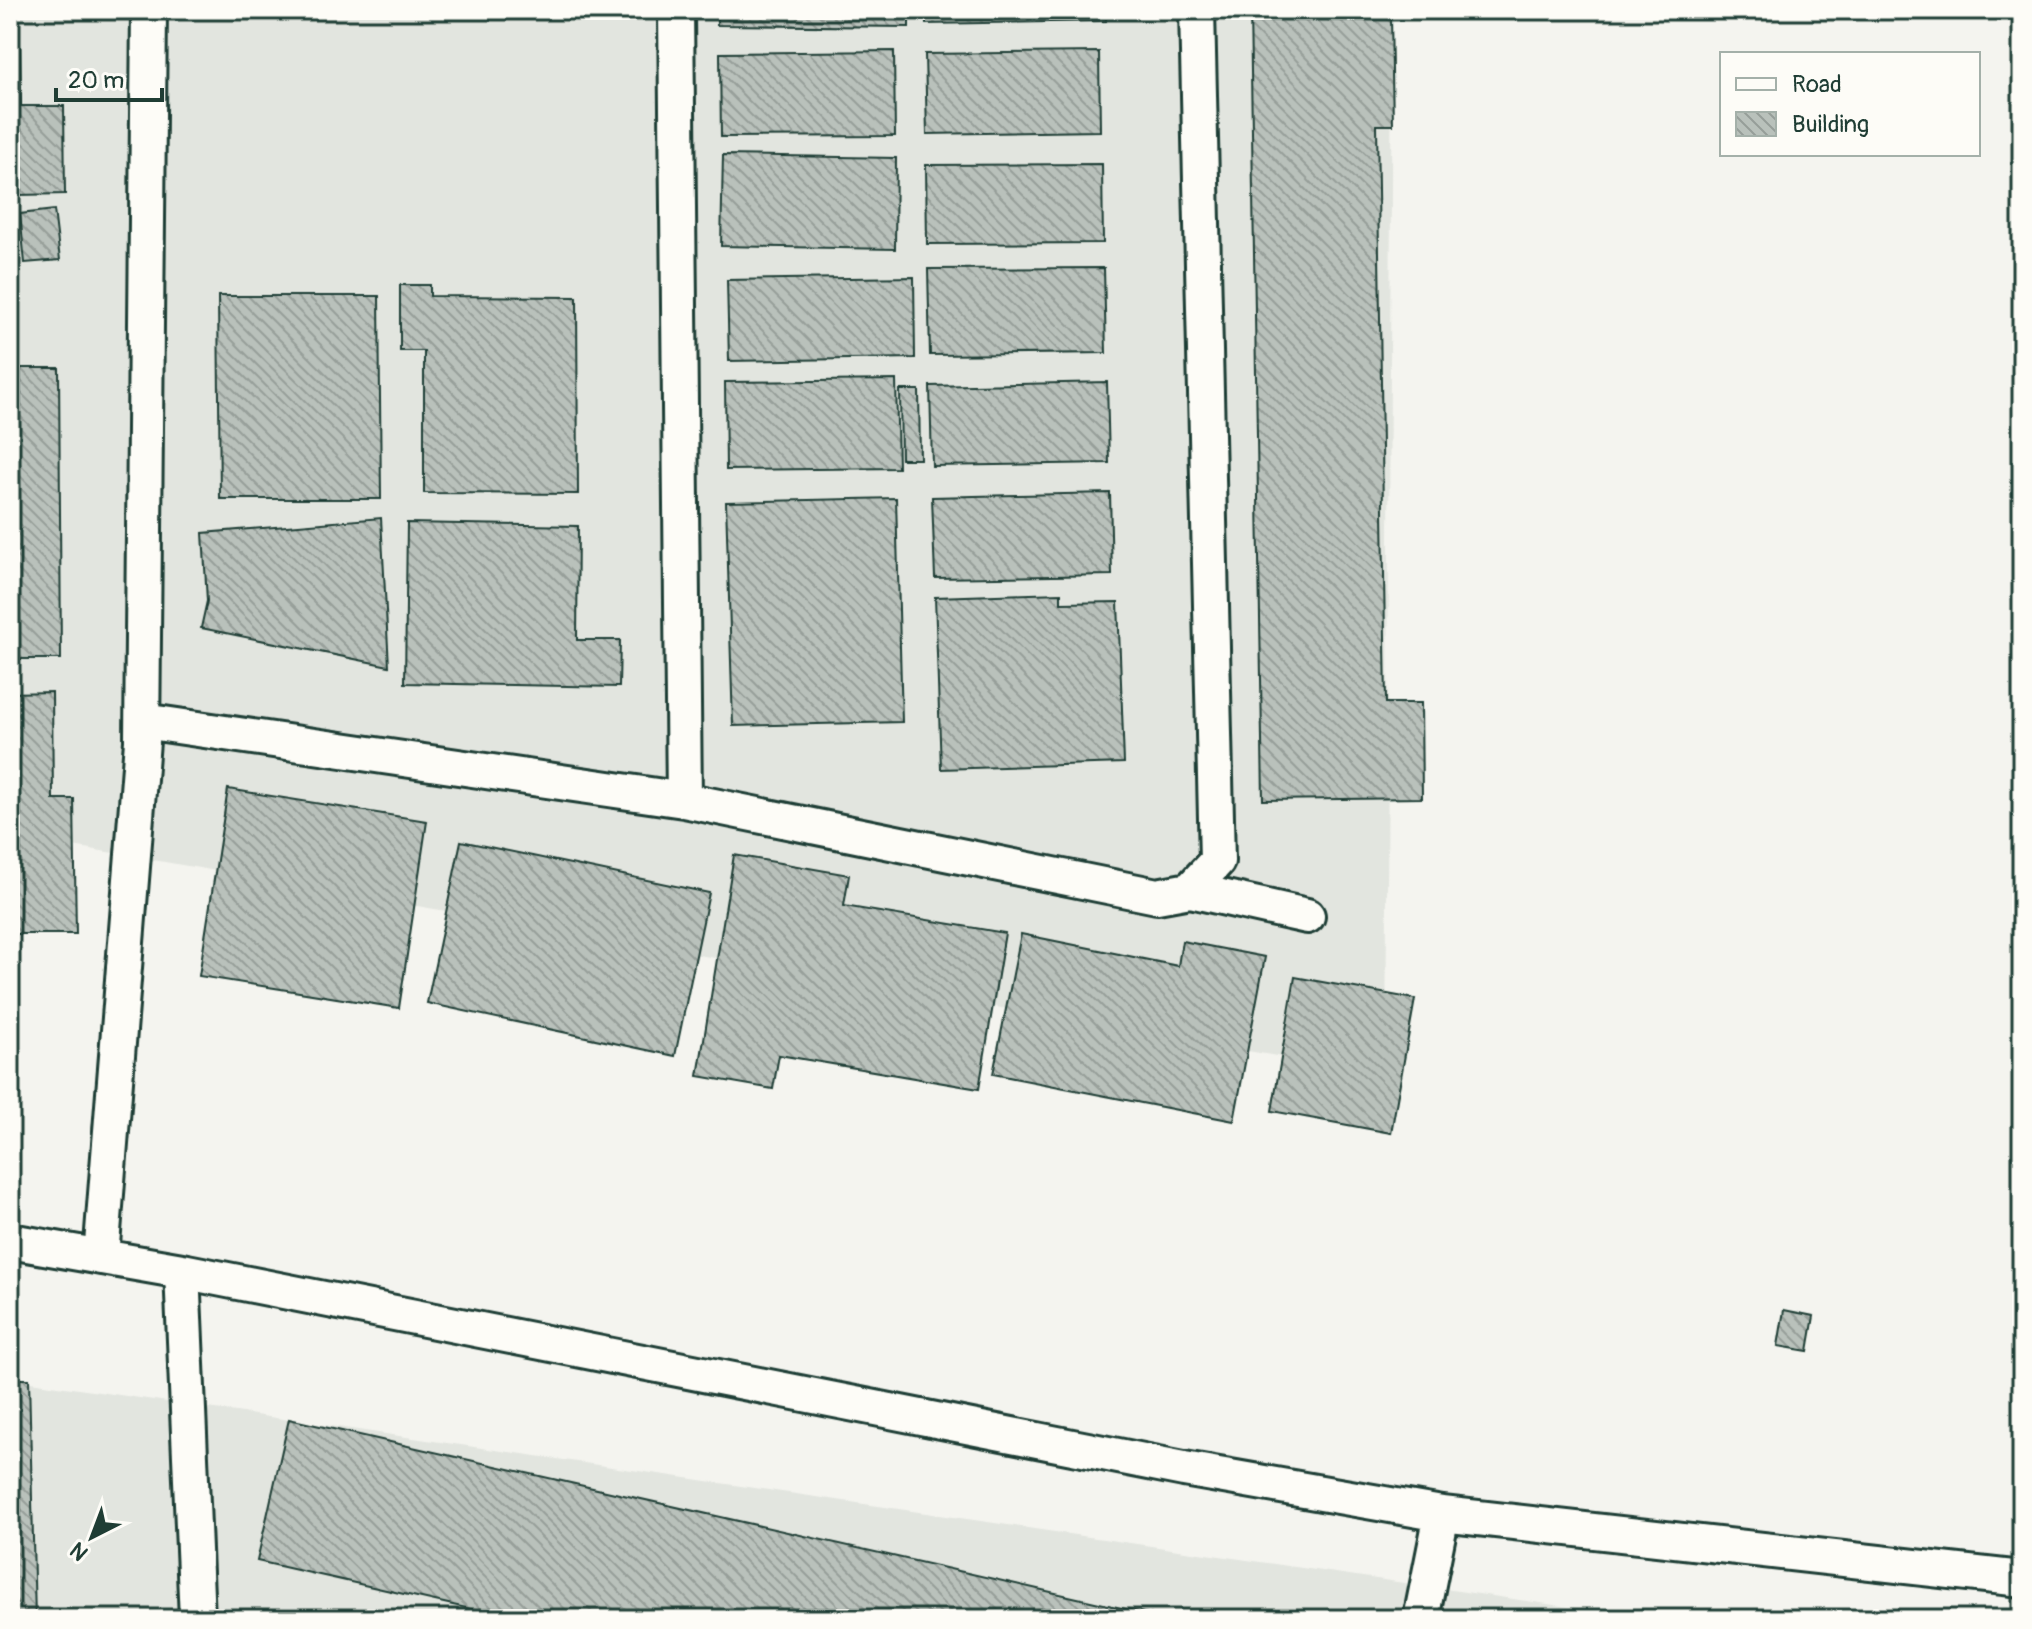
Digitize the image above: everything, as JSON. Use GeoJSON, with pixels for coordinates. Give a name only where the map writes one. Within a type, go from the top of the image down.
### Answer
{"type":"FeatureCollection","features":[{"type":"Feature","properties":{"kind":"street"},"geometry":{"type":"LineString","coordinates":[[101,1257],[143,721],[149,10]]}},
{"type":"Feature","properties":{"kind":"street"},"geometry":{"type":"LineString","coordinates":[[676,10],[684,800]]}},
{"type":"Feature","properties":{"kind":"street"},"geometry":{"type":"LineString","coordinates":[[1190,890],[1217,861],[1197,10]]}},
{"type":"Feature","properties":{"kind":"street"},"geometry":{"type":"LineString","coordinates":[[143,721],[684,800],[1157,896],[1190,890],[1307,916]]}},
{"type":"Feature","properties":{"kind":"street"},"geometry":{"type":"LineString","coordinates":[[10,1241],[182,1271],[1169,1466],[1442,1514],[2022,1579]]}},
{"type":"Feature","properties":{"kind":"street"},"geometry":{"type":"LineString","coordinates":[[182,1271],[197,1619]]}},
{"type":"Feature","properties":{"kind":"street"},"geometry":{"type":"LineString","coordinates":[[1421,1619],[1442,1514]]}},
{"type":"Feature","properties":{"kind":"shaded area"},"geometry":{"type":"Polygon","coordinates":[[[10,10],[1392,10],[1386,1075],[10,835],[10,10]]]}},
{"type":"Feature","properties":{"kind":"shaded area"},"geometry":{"type":"Polygon","coordinates":[[[10,1379],[1650,1619],[10,1619],[10,1379]]]}},
{"type":"Feature","properties":{"kind":"building"},"geometry":{"type":"Polygon","coordinates":[[[717,10],[909,10],[909,27],[717,25],[717,10]]]}},
{"type":"Feature","properties":{"kind":"building"},"geometry":{"type":"Polygon","coordinates":[[[926,10],[1106,10],[1106,21],[926,24],[926,10]]]}},
{"type":"Feature","properties":{"kind":"building"},"geometry":{"type":"Polygon","coordinates":[[[1250,10],[1367,10],[1367,16],[1391,16],[1393,125],[1377,125],[1386,703],[1421,703],[1422,798],[1263,800],[1250,10]]]}},
{"type":"Feature","properties":{"kind":"building"},"geometry":{"type":"Polygon","coordinates":[[[10,48],[20,48],[21,106],[64,106],[65,194],[19,195],[19,182],[10,182],[10,48]]]}},
{"type":"Feature","properties":{"kind":"building"},"geometry":{"type":"Polygon","coordinates":[[[894,51],[895,136],[721,137],[720,53],[894,51]]]}},
{"type":"Feature","properties":{"kind":"building"},"geometry":{"type":"Polygon","coordinates":[[[1099,52],[1100,131],[927,134],[925,54],[1099,52]]]}},
{"type":"Feature","properties":{"kind":"building"},"geometry":{"type":"Polygon","coordinates":[[[723,155],[896,158],[895,249],[721,246],[723,155]]]}},
{"type":"Feature","properties":{"kind":"building"},"geometry":{"type":"Polygon","coordinates":[[[1102,164],[1103,243],[927,244],[926,165],[1102,164]]]}},
{"type":"Feature","properties":{"kind":"building"},"geometry":{"type":"Polygon","coordinates":[[[54,210],[60,260],[25,263],[20,214],[54,210]]]}},
{"type":"Feature","properties":{"kind":"building"},"geometry":{"type":"Polygon","coordinates":[[[1104,268],[1106,353],[930,355],[928,269],[1104,268]]]}},
{"type":"Feature","properties":{"kind":"building"},"geometry":{"type":"Polygon","coordinates":[[[914,277],[915,358],[729,361],[727,280],[914,277]]]}},
{"type":"Feature","properties":{"kind":"building"},"geometry":{"type":"Polygon","coordinates":[[[400,285],[430,285],[430,296],[577,297],[578,494],[424,493],[424,351],[400,351],[400,285]]]}},
{"type":"Feature","properties":{"kind":"building"},"geometry":{"type":"Polygon","coordinates":[[[218,296],[379,296],[381,499],[220,499],[218,296]]]}},
{"type":"Feature","properties":{"kind":"building"},"geometry":{"type":"Polygon","coordinates":[[[10,368],[59,368],[61,659],[10,659],[10,368]]]}},
{"type":"Feature","properties":{"kind":"building"},"geometry":{"type":"Polygon","coordinates":[[[896,380],[898,468],[726,470],[725,382],[896,380]]]}},
{"type":"Feature","properties":{"kind":"building"},"geometry":{"type":"Polygon","coordinates":[[[1107,382],[1109,463],[932,466],[930,386],[1107,382]]]}},
{"type":"Feature","properties":{"kind":"building"},"geometry":{"type":"Polygon","coordinates":[[[900,390],[919,390],[920,459],[901,459],[900,390]]]}},
{"type":"Feature","properties":{"kind":"building"},"geometry":{"type":"Polygon","coordinates":[[[1110,493],[1112,575],[935,578],[932,497],[1110,493]]]}},
{"type":"Feature","properties":{"kind":"building"},"geometry":{"type":"Polygon","coordinates":[[[896,498],[902,722],[733,726],[726,502],[896,498]]]}},
{"type":"Feature","properties":{"kind":"building"},"geometry":{"type":"Polygon","coordinates":[[[381,518],[389,666],[201,628],[207,601],[203,533],[381,518]]]}},
{"type":"Feature","properties":{"kind":"building"},"geometry":{"type":"Polygon","coordinates":[[[407,523],[578,526],[577,640],[620,640],[619,687],[405,683],[407,523]]]}},
{"type":"Feature","properties":{"kind":"building"},"geometry":{"type":"Polygon","coordinates":[[[1061,593],[1061,603],[1118,602],[1124,763],[941,769],[935,597],[1061,593]]]}},
{"type":"Feature","properties":{"kind":"building"},"geometry":{"type":"Polygon","coordinates":[[[52,692],[53,799],[74,799],[76,934],[10,934],[10,693],[52,692]]]}},
{"type":"Feature","properties":{"kind":"building"},"geometry":{"type":"Polygon","coordinates":[[[228,789],[427,821],[399,1008],[199,976],[228,789]]]}},
{"type":"Feature","properties":{"kind":"building"},"geometry":{"type":"Polygon","coordinates":[[[461,841],[709,893],[675,1056],[427,1003],[461,841]]]}},
{"type":"Feature","properties":{"kind":"building"},"geometry":{"type":"Polygon","coordinates":[[[734,855],[849,875],[844,906],[1005,933],[979,1089],[779,1055],[773,1089],[698,1076],[734,855]]]}},
{"type":"Feature","properties":{"kind":"building"},"geometry":{"type":"Polygon","coordinates":[[[1021,934],[1178,966],[1182,941],[1265,957],[1234,1121],[993,1074],[1021,934]]]}},
{"type":"Feature","properties":{"kind":"building"},"geometry":{"type":"Polygon","coordinates":[[[1295,977],[1415,999],[1391,1133],[1272,1111],[1295,977]]]}},
{"type":"Feature","properties":{"kind":"building"},"geometry":{"type":"Polygon","coordinates":[[[1784,1310],[1814,1316],[1808,1351],[1778,1346],[1784,1310]]]}},
{"type":"Feature","properties":{"kind":"building"},"geometry":{"type":"Polygon","coordinates":[[[10,1379],[29,1379],[35,1619],[10,1619],[10,1379]]]}},
{"type":"Feature","properties":{"kind":"building"},"geometry":{"type":"Polygon","coordinates":[[[289,1419],[1170,1619],[515,1619],[257,1561],[289,1419]]]}}]}
